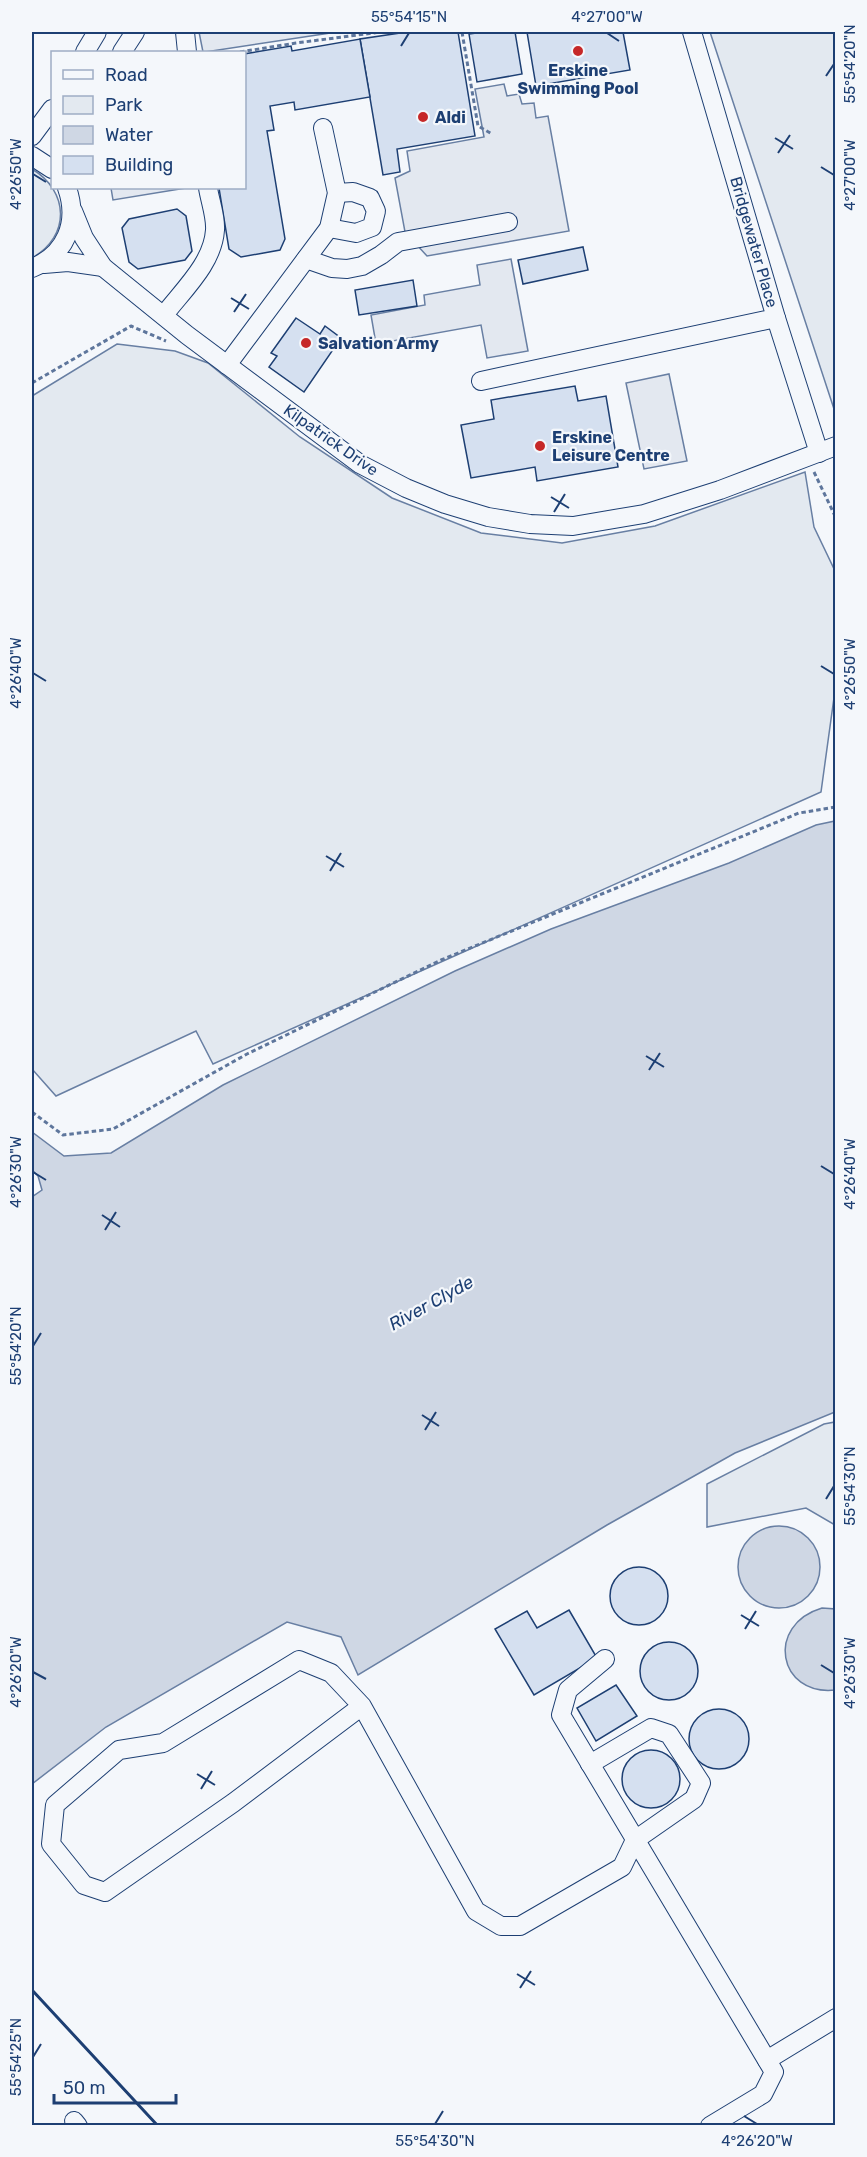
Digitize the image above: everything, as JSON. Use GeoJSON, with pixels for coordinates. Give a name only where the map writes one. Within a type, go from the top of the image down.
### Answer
{"type":"FeatureCollection","features":[{"type":"Feature","properties":{"kind":"street"},"geometry":{"type":"LineString","coordinates":[[86,51],[97,32]]}},
{"type":"Feature","properties":{"kind":"street"},"geometry":{"type":"LineString","coordinates":[[123,51],[135,32]]}},
{"type":"Feature","properties":{"kind":"street"},"geometry":{"type":"LineString","coordinates":[[185,32],[187,51]]}},
{"type":"Feature","properties":{"kind":"street","name":"Bridgewater Place"},"geometry":{"type":"LineString","coordinates":[[692,32],[776,318],[821,452]]}},
{"type":"Feature","properties":{"kind":"street"},"geometry":{"type":"LineString","coordinates":[[32,136],[51,110]]}},
{"type":"Feature","properties":{"kind":"street"},"geometry":{"type":"LineString","coordinates":[[227,365],[329,228],[337,193],[323,128]]}},
{"type":"Feature","properties":{"kind":"street"},"geometry":{"type":"LineString","coordinates":[[32,156],[51,168]]}},
{"type":"Feature","properties":{"kind":"street","name":"Kilpatrick Drive"},"geometry":{"type":"LineString","coordinates":[[67,189],[84,238],[103,267],[227,365],[360,464],[406,488],[445,504],[509,521],[573,526],[644,514],[720,490],[821,452]]}},
{"type":"Feature","properties":{"kind":"street"},"geometry":{"type":"LineString","coordinates":[[164,315],[207,259],[215,228],[208,189]]}},
{"type":"Feature","properties":{"kind":"street"},"geometry":{"type":"LineString","coordinates":[[329,228],[356,232],[372,227],[376,211],[370,198],[353,192],[337,193]]}},
{"type":"Feature","properties":{"kind":"street"},"geometry":{"type":"LineString","coordinates":[[38,266],[55,254],[64,241],[73,211]]}},
{"type":"Feature","properties":{"kind":"street"},"geometry":{"type":"LineString","coordinates":[[306,259],[332,268],[347,269],[362,266],[398,242],[508,222]]}},
{"type":"Feature","properties":{"kind":"street"},"geometry":{"type":"LineString","coordinates":[[38,266],[68,262],[103,267]]}},
{"type":"Feature","properties":{"kind":"street"},"geometry":{"type":"LineString","coordinates":[[481,381],[776,318]]}},
{"type":"Feature","properties":{"kind":"street"},"geometry":{"type":"LineString","coordinates":[[605,1659],[568,1690],[561,1715],[774,2072],[763,2094],[710,2126]]}},
{"type":"Feature","properties":{"kind":"street"},"geometry":{"type":"LineString","coordinates":[[362,1706],[233,1803],[105,1892],[84,1885],[51,1844],[55,1805],[119,1750],[163,1743],[299,1660],[332,1673],[362,1706],[476,1911],[501,1926],[520,1926],[622,1867],[635,1840],[694,1799],[701,1783],[669,1734],[651,1728],[590,1764]]}},
{"type":"Feature","properties":{"kind":"street"},"geometry":{"type":"LineString","coordinates":[[767,2060],[836,2018]]}},
{"type":"Feature","properties":{"kind":"path"},"geometry":{"type":"LineString","coordinates":[[246,51],[361,33],[381,32]]}},
{"type":"Feature","properties":{"kind":"path"},"geometry":{"type":"LineString","coordinates":[[462,32],[478,126],[492,134]]}},
{"type":"Feature","properties":{"kind":"path"},"geometry":{"type":"LineString","coordinates":[[821,452],[836,518]]}},
{"type":"Feature","properties":{"kind":"path"},"geometry":{"type":"LineString","coordinates":[[32,1112],[63,1135],[113,1129],[247,1054],[441,960],[799,813],[836,807]]}},
{"type":"Feature","properties":{"kind":"green space"},"geometry":{"type":"Polygon","coordinates":[[[710,32],[835,32],[835,412],[710,32]]]}},
{"type":"Feature","properties":{"kind":"green space"},"geometry":{"type":"Polygon","coordinates":[[[32,169],[53,189],[59,201],[60,214],[59,226],[54,238],[45,249],[32,258],[32,169]]]}},
{"type":"Feature","properties":{"kind":"green space"},"geometry":{"type":"Polygon","coordinates":[[[117,344],[175,351],[208,363],[300,437],[392,498],[481,533],[562,543],[655,526],[805,472],[814,527],[835,571],[836,683],[821,792],[213,1064],[196,1031],[56,1096],[32,1069],[32,396],[117,344]]]}},
{"type":"Feature","properties":{"kind":"green space"},"geometry":{"type":"Polygon","coordinates":[[[835,1422],[835,1525],[806,1508],[707,1527],[707,1484],[824,1424],[835,1422]]]}},
{"type":"Feature","properties":{"kind":"shaded area"},"geometry":{"type":"Polygon","coordinates":[[[199,32],[337,32],[210,51],[203,51],[199,32]]]}},
{"type":"Feature","properties":{"kind":"shaded area"},"geometry":{"type":"Polygon","coordinates":[[[504,84],[507,96],[519,94],[522,104],[534,103],[536,118],[548,116],[569,231],[427,256],[405,232],[395,178],[410,171],[407,151],[484,137],[475,89],[504,84]]]}},
{"type":"Feature","properties":{"kind":"shaded area"},"geometry":{"type":"Polygon","coordinates":[[[111,189],[180,189],[113,200],[111,189]]]}},
{"type":"Feature","properties":{"kind":"shaded area"},"geometry":{"type":"Polygon","coordinates":[[[511,259],[528,351],[487,358],[481,325],[376,344],[371,315],[425,305],[424,295],[480,285],[477,265],[511,259]]]}},
{"type":"Feature","properties":{"kind":"shaded area"},"geometry":{"type":"Polygon","coordinates":[[[669,374],[687,461],[644,469],[626,383],[669,374]]]}},
{"type":"Feature","properties":{"kind":"water","name":"River Clyde"},"geometry":{"type":"Polygon","coordinates":[[[835,821],[835,1412],[735,1453],[607,1525],[358,1675],[341,1637],[287,1622],[106,1727],[32,1784],[32,1197],[42,1190],[38,1176],[32,1170],[32,1132],[64,1156],[111,1153],[223,1085],[455,971],[551,929],[729,863],[816,825],[835,821]]]}},
{"type":"Feature","properties":{"kind":"water"},"geometry":{"type":"Polygon","coordinates":[[[779,1526],[795,1529],[808,1538],[817,1551],[820,1567],[817,1583],[808,1596],[795,1605],[779,1608],[763,1605],[750,1596],[741,1583],[738,1567],[741,1551],[750,1538],[763,1529],[779,1526]]]}},
{"type":"Feature","properties":{"kind":"water"},"geometry":{"type":"Polygon","coordinates":[[[822,1608],[836,1609],[835,1690],[816,1689],[801,1682],[791,1671],[786,1658],[786,1643],[792,1629],[804,1617],[822,1608]]]}},
{"type":"Feature","properties":{"kind":"building","name":"Aldi"},"geometry":{"type":"Polygon","coordinates":[[[407,32],[458,32],[475,136],[397,149],[400,172],[383,175],[360,39],[407,32]]]}},
{"type":"Feature","properties":{"kind":"building"},"geometry":{"type":"Polygon","coordinates":[[[515,32],[522,74],[477,82],[469,34],[515,32]]]}},
{"type":"Feature","properties":{"kind":"building","name":"Erskine Swimming Pool"},"geometry":{"type":"Polygon","coordinates":[[[527,32],[623,32],[630,70],[536,86],[527,32]]]}},
{"type":"Feature","properties":{"kind":"building"},"geometry":{"type":"Polygon","coordinates":[[[360,39],[370,97],[295,110],[294,102],[270,106],[274,130],[267,131],[285,239],[280,250],[241,257],[229,249],[219,189],[246,189],[246,54],[291,46],[292,51],[360,39]]]}},
{"type":"Feature","properties":{"kind":"building"},"geometry":{"type":"Polygon","coordinates":[[[177,209],[186,216],[192,251],[185,260],[138,269],[129,262],[122,228],[129,219],[177,209]]]}},
{"type":"Feature","properties":{"kind":"building"},"geometry":{"type":"Polygon","coordinates":[[[583,247],[588,270],[523,284],[518,260],[583,247]]]}},
{"type":"Feature","properties":{"kind":"building"},"geometry":{"type":"Polygon","coordinates":[[[413,280],[417,306],[359,315],[355,290],[413,280]]]}},
{"type":"Feature","properties":{"kind":"building"},"geometry":{"type":"Polygon","coordinates":[[[296,318],[320,334],[325,326],[341,338],[304,392],[269,367],[277,356],[271,353],[296,318]]]}},
{"type":"Feature","properties":{"kind":"building","name":"Erskine Leisure Centre"},"geometry":{"type":"Polygon","coordinates":[[[575,386],[578,401],[606,396],[618,467],[537,481],[535,467],[471,478],[461,425],[494,419],[491,400],[575,386]]]}},
{"type":"Feature","properties":{"kind":"building"},"geometry":{"type":"Polygon","coordinates":[[[639,1567],[655,1572],[663,1580],[668,1596],[663,1612],[655,1620],[639,1625],[623,1620],[615,1612],[610,1596],[615,1580],[623,1572],[639,1567]]]}},
{"type":"Feature","properties":{"kind":"building"},"geometry":{"type":"Polygon","coordinates":[[[569,1610],[597,1658],[534,1695],[495,1629],[527,1611],[537,1628],[569,1610]]]}},
{"type":"Feature","properties":{"kind":"building"},"geometry":{"type":"Polygon","coordinates":[[[669,1642],[685,1647],[693,1655],[698,1671],[693,1687],[685,1695],[669,1700],[653,1695],[645,1687],[640,1671],[645,1655],[653,1647],[669,1642]]]}},
{"type":"Feature","properties":{"kind":"building"},"geometry":{"type":"Polygon","coordinates":[[[616,1685],[637,1716],[596,1741],[577,1708],[616,1685]]]}},
{"type":"Feature","properties":{"kind":"building"},"geometry":{"type":"Polygon","coordinates":[[[713,1709],[725,1709],[741,1717],[747,1727],[749,1739],[747,1751],[741,1761],[725,1769],[713,1769],[697,1761],[689,1745],[689,1733],[697,1717],[713,1709]]]}},
{"type":"Feature","properties":{"kind":"building"},"geometry":{"type":"Polygon","coordinates":[[[645,1750],[657,1750],[672,1758],[680,1773],[680,1785],[672,1800],[657,1808],[645,1808],[630,1800],[622,1785],[622,1773],[630,1758],[645,1750]]]}},
{"type":"Feature","properties":{"kind":"wall"},"geometry":{"type":"LineString","coordinates":[[32,1990],[158,2126]]}},
{"type":"Feature","properties":{"kind":"place","name":"Erskine Swimming Pool"},"geometry":{"type":"Point","coordinates":[578,51]}},
{"type":"Feature","properties":{"kind":"place","name":"Aldi"},"geometry":{"type":"Point","coordinates":[423,117]}},
{"type":"Feature","properties":{"kind":"place","name":"Salvation Army"},"geometry":{"type":"Point","coordinates":[306,343]}},
{"type":"Feature","properties":{"kind":"place","name":"Erskine Leisure Centre"},"geometry":{"type":"Point","coordinates":[540,446]}}]}
